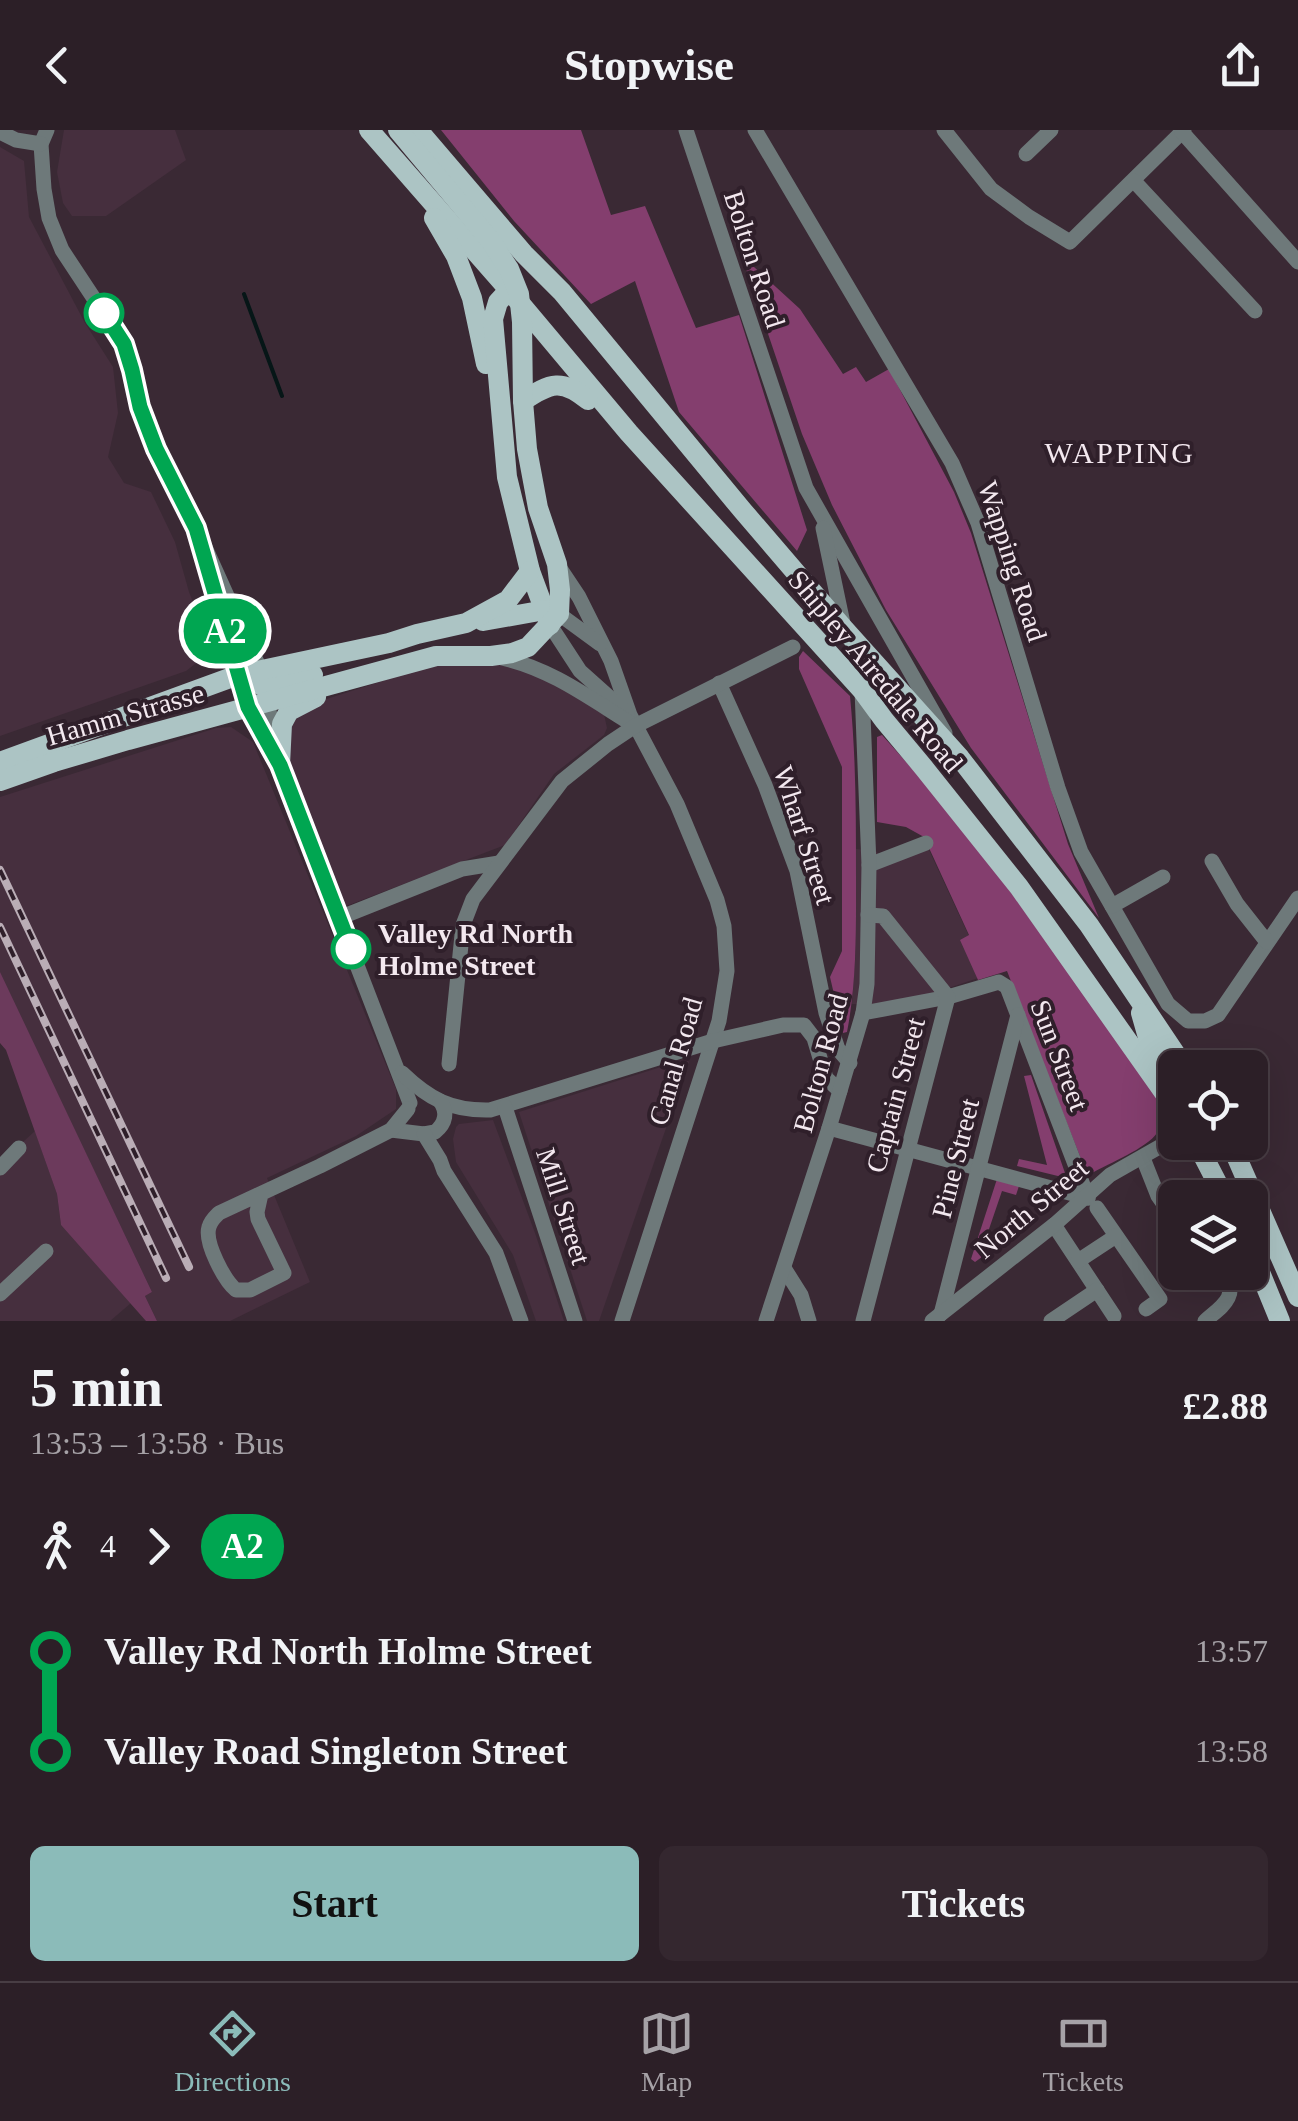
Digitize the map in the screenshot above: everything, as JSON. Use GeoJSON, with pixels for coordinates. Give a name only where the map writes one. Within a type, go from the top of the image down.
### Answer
{"type":"FeatureCollection","features":[{"type":"Feature","properties":{"kind":"main road"},"geometry":{"type":"LineString","coordinates":[[369,130],[515,294]]}},
{"type":"Feature","properties":{"kind":"main road"},"geometry":{"type":"LineString","coordinates":[[398,130],[490,240],[509,269],[515,294]]}},
{"type":"Feature","properties":{"kind":"main road"},"geometry":{"type":"LineString","coordinates":[[418,130],[524,254],[562,292]]}},
{"type":"Feature","properties":{"kind":"main road"},"geometry":{"type":"LineString","coordinates":[[409,174],[456,256],[472,298],[494,414],[504,438]]}},
{"type":"Feature","properties":{"kind":"main road"},"geometry":{"type":"LineString","coordinates":[[552,616],[530,572],[507,477],[493,319],[498,302],[526,286],[562,292]]}},
{"type":"Feature","properties":{"kind":"main road","name":"Shipley Airedale Road"},"geometry":{"type":"LineString","coordinates":[[562,292],[845,630],[960,758],[1089,925],[1174,1050]]}},
{"type":"Feature","properties":{"kind":"main road","name":"Canal Road"},"geometry":{"type":"LineString","coordinates":[[515,294],[527,449],[538,508],[557,564]]}},
{"type":"Feature","properties":{"kind":"main road","name":"Shipley Airedale Road"},"geometry":{"type":"LineString","coordinates":[[515,294],[629,433],[862,690],[1019,888],[1158,1084]]}},
{"type":"Feature","properties":{"kind":"main road"},"geometry":{"type":"LineString","coordinates":[[523,401],[556,385],[570,385],[629,433]]}},
{"type":"Feature","properties":{"kind":"main road"},"geometry":{"type":"LineString","coordinates":[[552,616],[560,590],[557,564]]}},
{"type":"Feature","properties":{"kind":"main road","name":"Hamm Strasse"},"geometry":{"type":"LineString","coordinates":[[0,782],[466,623],[508,600],[530,572]]}},
{"type":"Feature","properties":{"kind":"main road"},"geometry":{"type":"LineString","coordinates":[[466,623],[552,616]]}},
{"type":"Feature","properties":{"kind":"main road","name":"Hamm Strasse"},"geometry":{"type":"LineString","coordinates":[[0,762],[238,675],[260,691],[369,676],[436,656],[491,656],[528,647],[552,616]]}},
{"type":"Feature","properties":{"kind":"main road"},"geometry":{"type":"LineString","coordinates":[[845,630],[862,690]]}},
{"type":"Feature","properties":{"kind":"main road"},"geometry":{"type":"LineString","coordinates":[[280,765],[282,724],[289,711],[369,676]]}},
{"type":"Feature","properties":{"kind":"main road"},"geometry":{"type":"LineString","coordinates":[[1134,992],[1149,1041],[1158,1054]]}},
{"type":"Feature","properties":{"kind":"main road"},"geometry":{"type":"LineString","coordinates":[[1238,1160],[1298,1298]]}},
{"type":"Feature","properties":{"kind":"main road"},"geometry":{"type":"LineString","coordinates":[[1267,1290],[1280,1321]]}},
{"type":"Feature","properties":{"kind":"street","name":"Bolton Road"},"geometry":{"type":"LineString","coordinates":[[686,130],[806,488],[960,758]]}},
{"type":"Feature","properties":{"kind":"street","name":"Wapping Road"},"geometry":{"type":"LineString","coordinates":[[756,130],[952,463],[978,522],[1081,852],[1168,1004],[1188,1022],[1204,1022],[1218,1014],[1267,942]]}},
{"type":"Feature","properties":{"kind":"street"},"geometry":{"type":"LineString","coordinates":[[944,130],[991,189],[1070,242],[1183,131],[1298,262]]}},
{"type":"Feature","properties":{"kind":"street"},"geometry":{"type":"LineString","coordinates":[[1026,154],[1051,130]]}},
{"type":"Feature","properties":{"kind":"street"},"geometry":{"type":"LineString","coordinates":[[0,132],[16,140],[44,137],[44,190],[49,218],[62,250],[124,344],[140,407],[156,449],[196,528],[260,691],[280,765],[399,1070],[421,1102],[446,1112],[431,1129]]}},
{"type":"Feature","properties":{"kind":"street"},"geometry":{"type":"LineString","coordinates":[[1134,181],[1255,311]]}},
{"type":"Feature","properties":{"kind":"street","name":"Bolton Road"},"geometry":{"type":"LineString","coordinates":[[820,515],[845,630]]}},
{"type":"Feature","properties":{"kind":"street"},"geometry":{"type":"LineString","coordinates":[[196,528],[238,675],[260,691]]}},
{"type":"Feature","properties":{"kind":"street","name":"Canal Road"},"geometry":{"type":"LineString","coordinates":[[557,564],[579,597],[604,648],[633,721],[677,804],[718,900],[727,971],[721,1014],[621,1319]]}},
{"type":"Feature","properties":{"kind":"street"},"geometry":{"type":"LineString","coordinates":[[552,616],[604,648]]}},
{"type":"Feature","properties":{"kind":"street","name":"Canal Road"},"geometry":{"type":"LineString","coordinates":[[552,616],[580,670],[633,721]]}},
{"type":"Feature","properties":{"kind":"street"},"geometry":{"type":"LineString","coordinates":[[449,1064],[463,925],[472,899],[562,781],[633,721],[794,646]]}},
{"type":"Feature","properties":{"kind":"street"},"geometry":{"type":"LineString","coordinates":[[491,656],[549,672],[633,721]]}},
{"type":"Feature","properties":{"kind":"street","name":"Wharf Street"},"geometry":{"type":"LineString","coordinates":[[719,684],[765,785],[797,871],[826,1014],[838,1049],[850,1063]]}},
{"type":"Feature","properties":{"kind":"street","name":"Bolton Road"},"geometry":{"type":"LineString","coordinates":[[766,1321],[863,1014],[870,865],[862,690]]}},
{"type":"Feature","properties":{"kind":"street"},"geometry":{"type":"LineString","coordinates":[[870,865],[926,843]]}},
{"type":"Feature","properties":{"kind":"street"},"geometry":{"type":"LineString","coordinates":[[1212,861],[1267,942],[1297,904]]}},
{"type":"Feature","properties":{"kind":"street"},"geometry":{"type":"LineString","coordinates":[[339,918],[462,869],[498,864]]}},
{"type":"Feature","properties":{"kind":"street"},"geometry":{"type":"LineString","coordinates":[[1112,906],[1162,877]]}},
{"type":"Feature","properties":{"kind":"street","name":"Captain Street"},"geometry":{"type":"LineString","coordinates":[[863,1321],[948,997],[883,916],[868,915]]}},
{"type":"Feature","properties":{"kind":"street","name":"Sun Street"},"geometry":{"type":"LineString","coordinates":[[948,997],[991,983],[1007,987],[1092,1203],[1160,1299],[1146,1309]]}},
{"type":"Feature","properties":{"kind":"street"},"geometry":{"type":"LineString","coordinates":[[863,1014],[948,997]]}},
{"type":"Feature","properties":{"kind":"street","name":"Pine Street"},"geometry":{"type":"LineString","coordinates":[[936,1317],[1018,1015]]}},
{"type":"Feature","properties":{"kind":"street"},"geometry":{"type":"LineString","coordinates":[[421,1102],[466,1110],[505,1107],[713,1040],[783,1024],[804,1026],[814,1038],[826,1078],[840,1091]]}},
{"type":"Feature","properties":{"kind":"street"},"geometry":{"type":"LineString","coordinates":[[421,1102],[408,1122],[431,1129]]}},
{"type":"Feature","properties":{"kind":"street"},"geometry":{"type":"LineString","coordinates":[[261,1194],[258,1219],[284,1273],[250,1290],[236,1290],[227,1281],[209,1242],[209,1227],[219,1212],[392,1130],[421,1102]]}},
{"type":"Feature","properties":{"kind":"street","name":"Mill Street"},"geometry":{"type":"LineString","coordinates":[[505,1107],[574,1321]]}},
{"type":"Feature","properties":{"kind":"street"},"geometry":{"type":"LineString","coordinates":[[392,1130],[431,1129],[466,1110]]}},
{"type":"Feature","properties":{"kind":"street"},"geometry":{"type":"LineString","coordinates":[[829,1128],[1092,1203]]}},
{"type":"Feature","properties":{"kind":"street"},"geometry":{"type":"LineString","coordinates":[[431,1129],[444,1172],[502,1264],[521,1321]]}},
{"type":"Feature","properties":{"kind":"street"},"geometry":{"type":"LineString","coordinates":[[0,1168],[19,1148]]}},
{"type":"Feature","properties":{"kind":"street","name":"North Street"},"geometry":{"type":"LineString","coordinates":[[936,1317],[1054,1226],[1092,1203],[1110,1175],[1158,1148]]}},
{"type":"Feature","properties":{"kind":"street"},"geometry":{"type":"LineString","coordinates":[[1142,1158],[1158,1196]]}},
{"type":"Feature","properties":{"kind":"street"},"geometry":{"type":"LineString","coordinates":[[1054,1226],[1114,1316]]}},
{"type":"Feature","properties":{"kind":"street"},"geometry":{"type":"LineString","coordinates":[[1078,1261],[1116,1236]]}},
{"type":"Feature","properties":{"kind":"street"},"geometry":{"type":"LineString","coordinates":[[0,1294],[46,1251]]}},
{"type":"Feature","properties":{"kind":"street"},"geometry":{"type":"LineString","coordinates":[[784,1268],[801,1295],[809,1321]]}},
{"type":"Feature","properties":{"kind":"street"},"geometry":{"type":"LineString","coordinates":[[1051,1321],[1097,1290]]}},
{"type":"Feature","properties":{"kind":"street"},"geometry":{"type":"LineString","coordinates":[[1205,1321],[1226,1302],[1229,1290]]}},
{"type":"Feature","properties":{"kind":"shaded area"},"geometry":{"type":"Polygon","coordinates":[[[64,130],[175,130],[186,160],[106,216],[72,216],[63,203],[57,172],[64,130]]]}},
{"type":"Feature","properties":{"kind":"shaded area"},"geometry":{"type":"Polygon","coordinates":[[[441,130],[581,130],[611,215],[645,206],[696,328],[739,315],[807,530],[797,551],[679,412],[635,281],[591,304],[514,221],[441,130]]]}},
{"type":"Feature","properties":{"kind":"shaded area"},"geometry":{"type":"Polygon","coordinates":[[[0,147],[24,161],[29,217],[113,367],[118,413],[108,457],[124,483],[151,492],[175,542],[208,639],[217,647],[186,671],[0,736],[0,147]]]}},
{"type":"Feature","properties":{"kind":"shaded area"},"geometry":{"type":"Polygon","coordinates":[[[745,266],[754,267],[800,309],[843,374],[856,367],[866,382],[889,369],[954,492],[971,533],[1068,844],[1099,918],[971,748],[886,610],[832,505],[802,434],[745,266]]]}},
{"type":"Feature","properties":{"kind":"shaded area"},"geometry":{"type":"Polygon","coordinates":[[[803,651],[850,696],[856,935],[850,1013],[847,1032],[843,1033],[830,977],[842,951],[842,767],[799,669],[803,651]]]}},
{"type":"Feature","properties":{"kind":"shaded area"},"geometry":{"type":"Polygon","coordinates":[[[471,660],[527,668],[604,714],[604,735],[554,774],[505,845],[341,908],[290,760],[286,729],[302,707],[444,661],[471,660]]]}},
{"type":"Feature","properties":{"kind":"shaded area"},"geometry":{"type":"Polygon","coordinates":[[[231,727],[253,742],[396,1089],[396,1109],[356,1136],[267,1178],[310,1282],[230,1321],[157,1321],[145,1296],[152,1292],[0,974],[0,797],[216,728],[231,727]]]}},
{"type":"Feature","properties":{"kind":"shaded area"},"geometry":{"type":"Polygon","coordinates":[[[882,735],[966,829],[1158,1099],[1158,1130],[1136,1150],[1092,1173],[1085,1169],[1007,971],[978,980],[960,940],[969,935],[924,837],[906,827],[877,822],[877,737],[882,735]]]}},
{"type":"Feature","properties":{"kind":"shaded area"},"geometry":{"type":"Polygon","coordinates":[[[923,837],[987,975],[934,993],[876,1005],[852,1004],[856,849],[878,854],[923,837]]]}},
{"type":"Feature","properties":{"kind":"shaded area"},"geometry":{"type":"Polygon","coordinates":[[[0,972],[152,1292],[145,1296],[157,1321],[146,1321],[61,1225],[57,1194],[6,1050],[0,1043],[0,972]]]}},
{"type":"Feature","properties":{"kind":"shaded area"},"geometry":{"type":"Polygon","coordinates":[[[686,1059],[689,1062],[599,1321],[587,1321],[519,1112],[686,1059]]]}},
{"type":"Feature","properties":{"kind":"shaded area"},"geometry":{"type":"Polygon","coordinates":[[[1031,1075],[1065,1173],[1062,1177],[1017,1166],[1019,1159],[1047,1165],[1024,1076],[1031,1075]]]}},
{"type":"Feature","properties":{"kind":"shaded area"},"geometry":{"type":"Polygon","coordinates":[[[493,1120],[564,1321],[536,1321],[513,1255],[456,1162],[456,1127],[493,1120]]]}},
{"type":"Feature","properties":{"kind":"shaded area"},"geometry":{"type":"Polygon","coordinates":[[[35,1131],[57,1194],[61,1225],[131,1303],[110,1321],[0,1321],[0,1163],[35,1131]]]}},
{"type":"Feature","properties":{"kind":"shaded area"},"geometry":{"type":"Polygon","coordinates":[[[997,1179],[1019,1186],[1016,1195],[1002,1191],[988,1232],[1007,1239],[975,1262],[971,1259],[997,1179]]]}},
{"type":"Feature","properties":{"kind":"waterway"},"geometry":{"type":"LineString","coordinates":[[244,294],[282,396]]}},
{"type":"Feature","properties":{"kind":"railway"},"geometry":{"type":"LineString","coordinates":[[0,870],[189,1267]]}},
{"type":"Feature","properties":{"kind":"railway"},"geometry":{"type":"LineString","coordinates":[[0,927],[166,1278]]}},
{"type":"Feature","properties":{"kind":"bus line","name":"A2"},"geometry":{"type":"LineString","coordinates":[[104,313],[124,344],[140,407],[156,449],[196,528],[248,707],[280,765],[351,949]]}},
{"type":"Feature","properties":{"kind":"place","name":"Valley Rd North Holme Street"},"geometry":{"type":"Point","coordinates":[351,949]}},
{"type":"Feature","properties":{"kind":"district","name":"WAPPING"},"geometry":{"type":"Point","coordinates":[1120,453]}}]}
